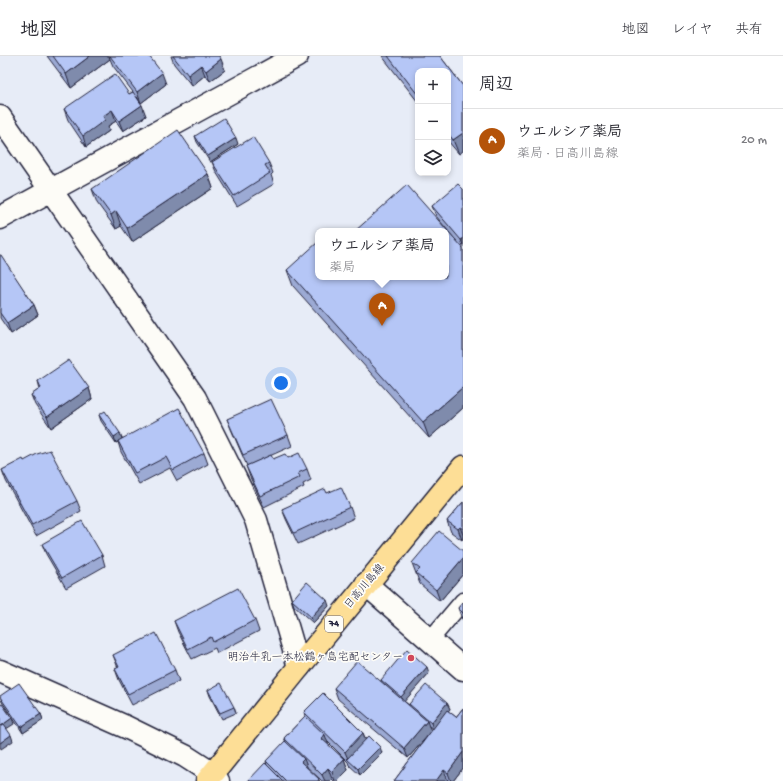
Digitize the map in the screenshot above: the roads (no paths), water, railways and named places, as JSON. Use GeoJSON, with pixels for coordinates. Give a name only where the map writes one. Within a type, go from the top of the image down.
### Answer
{"type":"FeatureCollection","features":[{"type":"Feature","properties":{"kind":"main road","name":"日高川島線"},"geometry":{"type":"LineString","coordinates":[[212,779],[298,667],[463,467]]}},
{"type":"Feature","properties":{"kind":"street"},"geometry":{"type":"LineString","coordinates":[[0,218],[297,56]]}},
{"type":"Feature","properties":{"kind":"street"},"geometry":{"type":"LineString","coordinates":[[0,117],[195,398],[256,520],[298,667]]}},
{"type":"Feature","properties":{"kind":"street"},"geometry":{"type":"LineString","coordinates":[[366,584],[463,669]]}},
{"type":"Feature","properties":{"kind":"street"},"geometry":{"type":"LineString","coordinates":[[0,671],[172,749],[185,756],[212,779]]}},
{"type":"Feature","properties":{"kind":"lane"},"geometry":{"type":"LineString","coordinates":[[430,640],[463,601]]}},
{"type":"Feature","properties":{"kind":"place","name":"ウエルシア薬局"},"geometry":{"type":"Point","coordinates":[382,326]}},
{"type":"Feature","properties":{"kind":"place","name":"明治牛乳一本松鶴ヶ島宅配センター"},"geometry":{"type":"Point","coordinates":[411,658]}}]}
